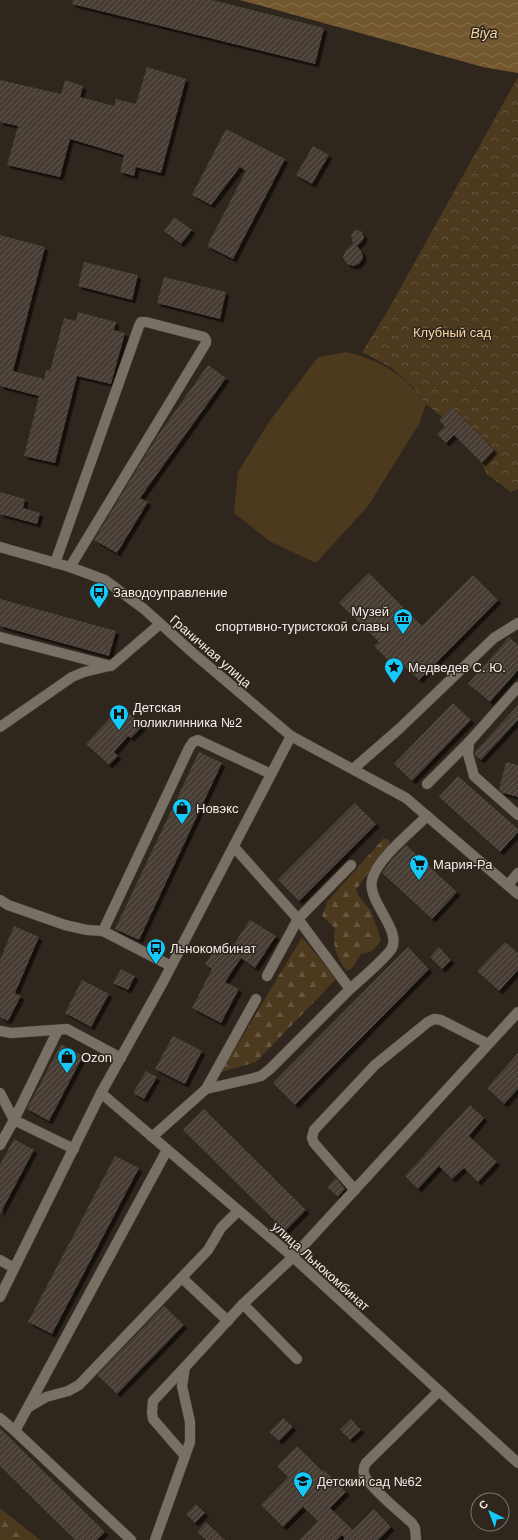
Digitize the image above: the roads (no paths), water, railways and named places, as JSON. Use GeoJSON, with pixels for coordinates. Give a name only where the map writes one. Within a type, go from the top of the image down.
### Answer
{"type":"FeatureCollection","features":[{"type":"Feature","properties":{"kind":"street"},"geometry":{"type":"LineString","coordinates":[[55,563],[138,326],[141,322],[146,322],[204,337],[206,343],[70,567]]}},
{"type":"Feature","properties":{"kind":"street","name":"Граничная улица"},"geometry":{"type":"LineString","coordinates":[[0,547],[70,567],[104,580],[144,609],[291,736]]}},
{"type":"Feature","properties":{"kind":"street"},"geometry":{"type":"LineString","coordinates":[[0,727],[72,677],[84,672],[111,666],[160,624]]}},
{"type":"Feature","properties":{"kind":"street"},"geometry":{"type":"LineString","coordinates":[[353,769],[399,729],[494,638],[518,624]]}},
{"type":"Feature","properties":{"kind":"street"},"geometry":{"type":"LineString","coordinates":[[0,636],[111,666]]}},
{"type":"Feature","properties":{"kind":"street"},"geometry":{"type":"LineString","coordinates":[[427,784],[469,742],[518,688]]}},
{"type":"Feature","properties":{"kind":"street"},"geometry":{"type":"LineString","coordinates":[[0,1297],[101,1093],[171,966],[291,736],[406,798],[518,894]]}},
{"type":"Feature","properties":{"kind":"street"},"geometry":{"type":"LineString","coordinates":[[103,931],[193,742],[198,740],[271,774]]}},
{"type":"Feature","properties":{"kind":"street"},"geometry":{"type":"LineString","coordinates":[[469,742],[468,754],[474,776],[518,815]]}},
{"type":"Feature","properties":{"kind":"street"},"geometry":{"type":"LineString","coordinates":[[206,1089],[261,1076],[270,1069],[389,952],[393,942],[390,928],[371,890],[372,880],[375,870],[384,858],[427,816]]}},
{"type":"Feature","properties":{"kind":"street"},"geometry":{"type":"LineString","coordinates":[[234,847],[298,919],[350,989]]}},
{"type":"Feature","properties":{"kind":"street"},"geometry":{"type":"LineString","coordinates":[[267,976],[298,919],[351,865]]}},
{"type":"Feature","properties":{"kind":"street"},"geometry":{"type":"LineString","coordinates":[[508,885],[518,873]]}},
{"type":"Feature","properties":{"kind":"street"},"geometry":{"type":"LineString","coordinates":[[0,900],[8,905],[65,926],[103,931],[171,966]]}},
{"type":"Feature","properties":{"kind":"street"},"geometry":{"type":"LineString","coordinates":[[152,1137],[206,1089],[256,999]]}},
{"type":"Feature","properties":{"kind":"street"},"geometry":{"type":"LineString","coordinates":[[185,1456],[154,1420],[152,1412],[153,1401],[244,1304],[293,1257],[518,1012]]}},
{"type":"Feature","properties":{"kind":"street"},"geometry":{"type":"LineString","coordinates":[[354,1190],[314,1143],[312,1134],[314,1130],[375,1065],[428,1022],[434,1019],[441,1020],[488,1044]]}},
{"type":"Feature","properties":{"kind":"street"},"geometry":{"type":"LineString","coordinates":[[0,1031],[12,1034],[67,1029],[121,1058]]}},
{"type":"Feature","properties":{"kind":"street"},"geometry":{"type":"LineString","coordinates":[[0,1145],[14,1120],[58,1030]]}},
{"type":"Feature","properties":{"kind":"street"},"geometry":{"type":"LineString","coordinates":[[0,1093],[14,1120],[74,1150]]}},
{"type":"Feature","properties":{"kind":"street","name":"улица Льнокомбинат"},"geometry":{"type":"LineString","coordinates":[[101,1093],[293,1257],[518,1463]]}},
{"type":"Feature","properties":{"kind":"street"},"geometry":{"type":"LineString","coordinates":[[15,1431],[167,1150]]}},
{"type":"Feature","properties":{"kind":"street"},"geometry":{"type":"LineString","coordinates":[[29,1407],[46,1398],[68,1391],[79,1385],[208,1250],[221,1228],[238,1210]]}},
{"type":"Feature","properties":{"kind":"street"},"geometry":{"type":"LineString","coordinates":[[0,1260],[14,1268]]}},
{"type":"Feature","properties":{"kind":"street"},"geometry":{"type":"LineString","coordinates":[[182,1278],[228,1322]]}},
{"type":"Feature","properties":{"kind":"street"},"geometry":{"type":"LineString","coordinates":[[244,1304],[297,1358]]}},
{"type":"Feature","properties":{"kind":"street"},"geometry":{"type":"LineString","coordinates":[[155,1540],[190,1442],[190,1422],[182,1386],[185,1367]]}},
{"type":"Feature","properties":{"kind":"street"},"geometry":{"type":"LineString","coordinates":[[416,1540],[415,1528],[412,1523],[369,1483],[363,1473],[366,1463],[439,1391]]}},
{"type":"Feature","properties":{"kind":"street"},"geometry":{"type":"LineString","coordinates":[[0,1418],[130,1540]]}},
{"type":"Feature","properties":{"kind":"water","name":"Biya"},"geometry":{"type":"Polygon","coordinates":[[[240,0],[518,0],[518,73],[483,67],[240,0]]]}},
{"type":"Feature","properties":{"kind":"place","name":"Заводоуправление"},"geometry":{"type":"Point","coordinates":[99,609]}},
{"type":"Feature","properties":{"kind":"place","name":"Музей спортивно-туристской славы"},"geometry":{"type":"Point","coordinates":[403,635]}},
{"type":"Feature","properties":{"kind":"place","name":"Медведев С. Ю."},"geometry":{"type":"Point","coordinates":[394,684]}},
{"type":"Feature","properties":{"kind":"place","name":"Детская поликлинника №2"},"geometry":{"type":"Point","coordinates":[119,731]}},
{"type":"Feature","properties":{"kind":"place","name":"Новэкс"},"geometry":{"type":"Point","coordinates":[182,825]}},
{"type":"Feature","properties":{"kind":"place","name":"Мария-Ра"},"geometry":{"type":"Point","coordinates":[419,881]}},
{"type":"Feature","properties":{"kind":"place","name":"Льнокомбинат"},"geometry":{"type":"Point","coordinates":[156,965]}},
{"type":"Feature","properties":{"kind":"place","name":"Ozon"},"geometry":{"type":"Point","coordinates":[67,1074]}},
{"type":"Feature","properties":{"kind":"place","name":"Детский сад №62"},"geometry":{"type":"Point","coordinates":[303,1498]}},
{"type":"Feature","properties":{"kind":"park label","name":"Клубный сад"},"geometry":{"type":"Point","coordinates":[452,332]}}]}
